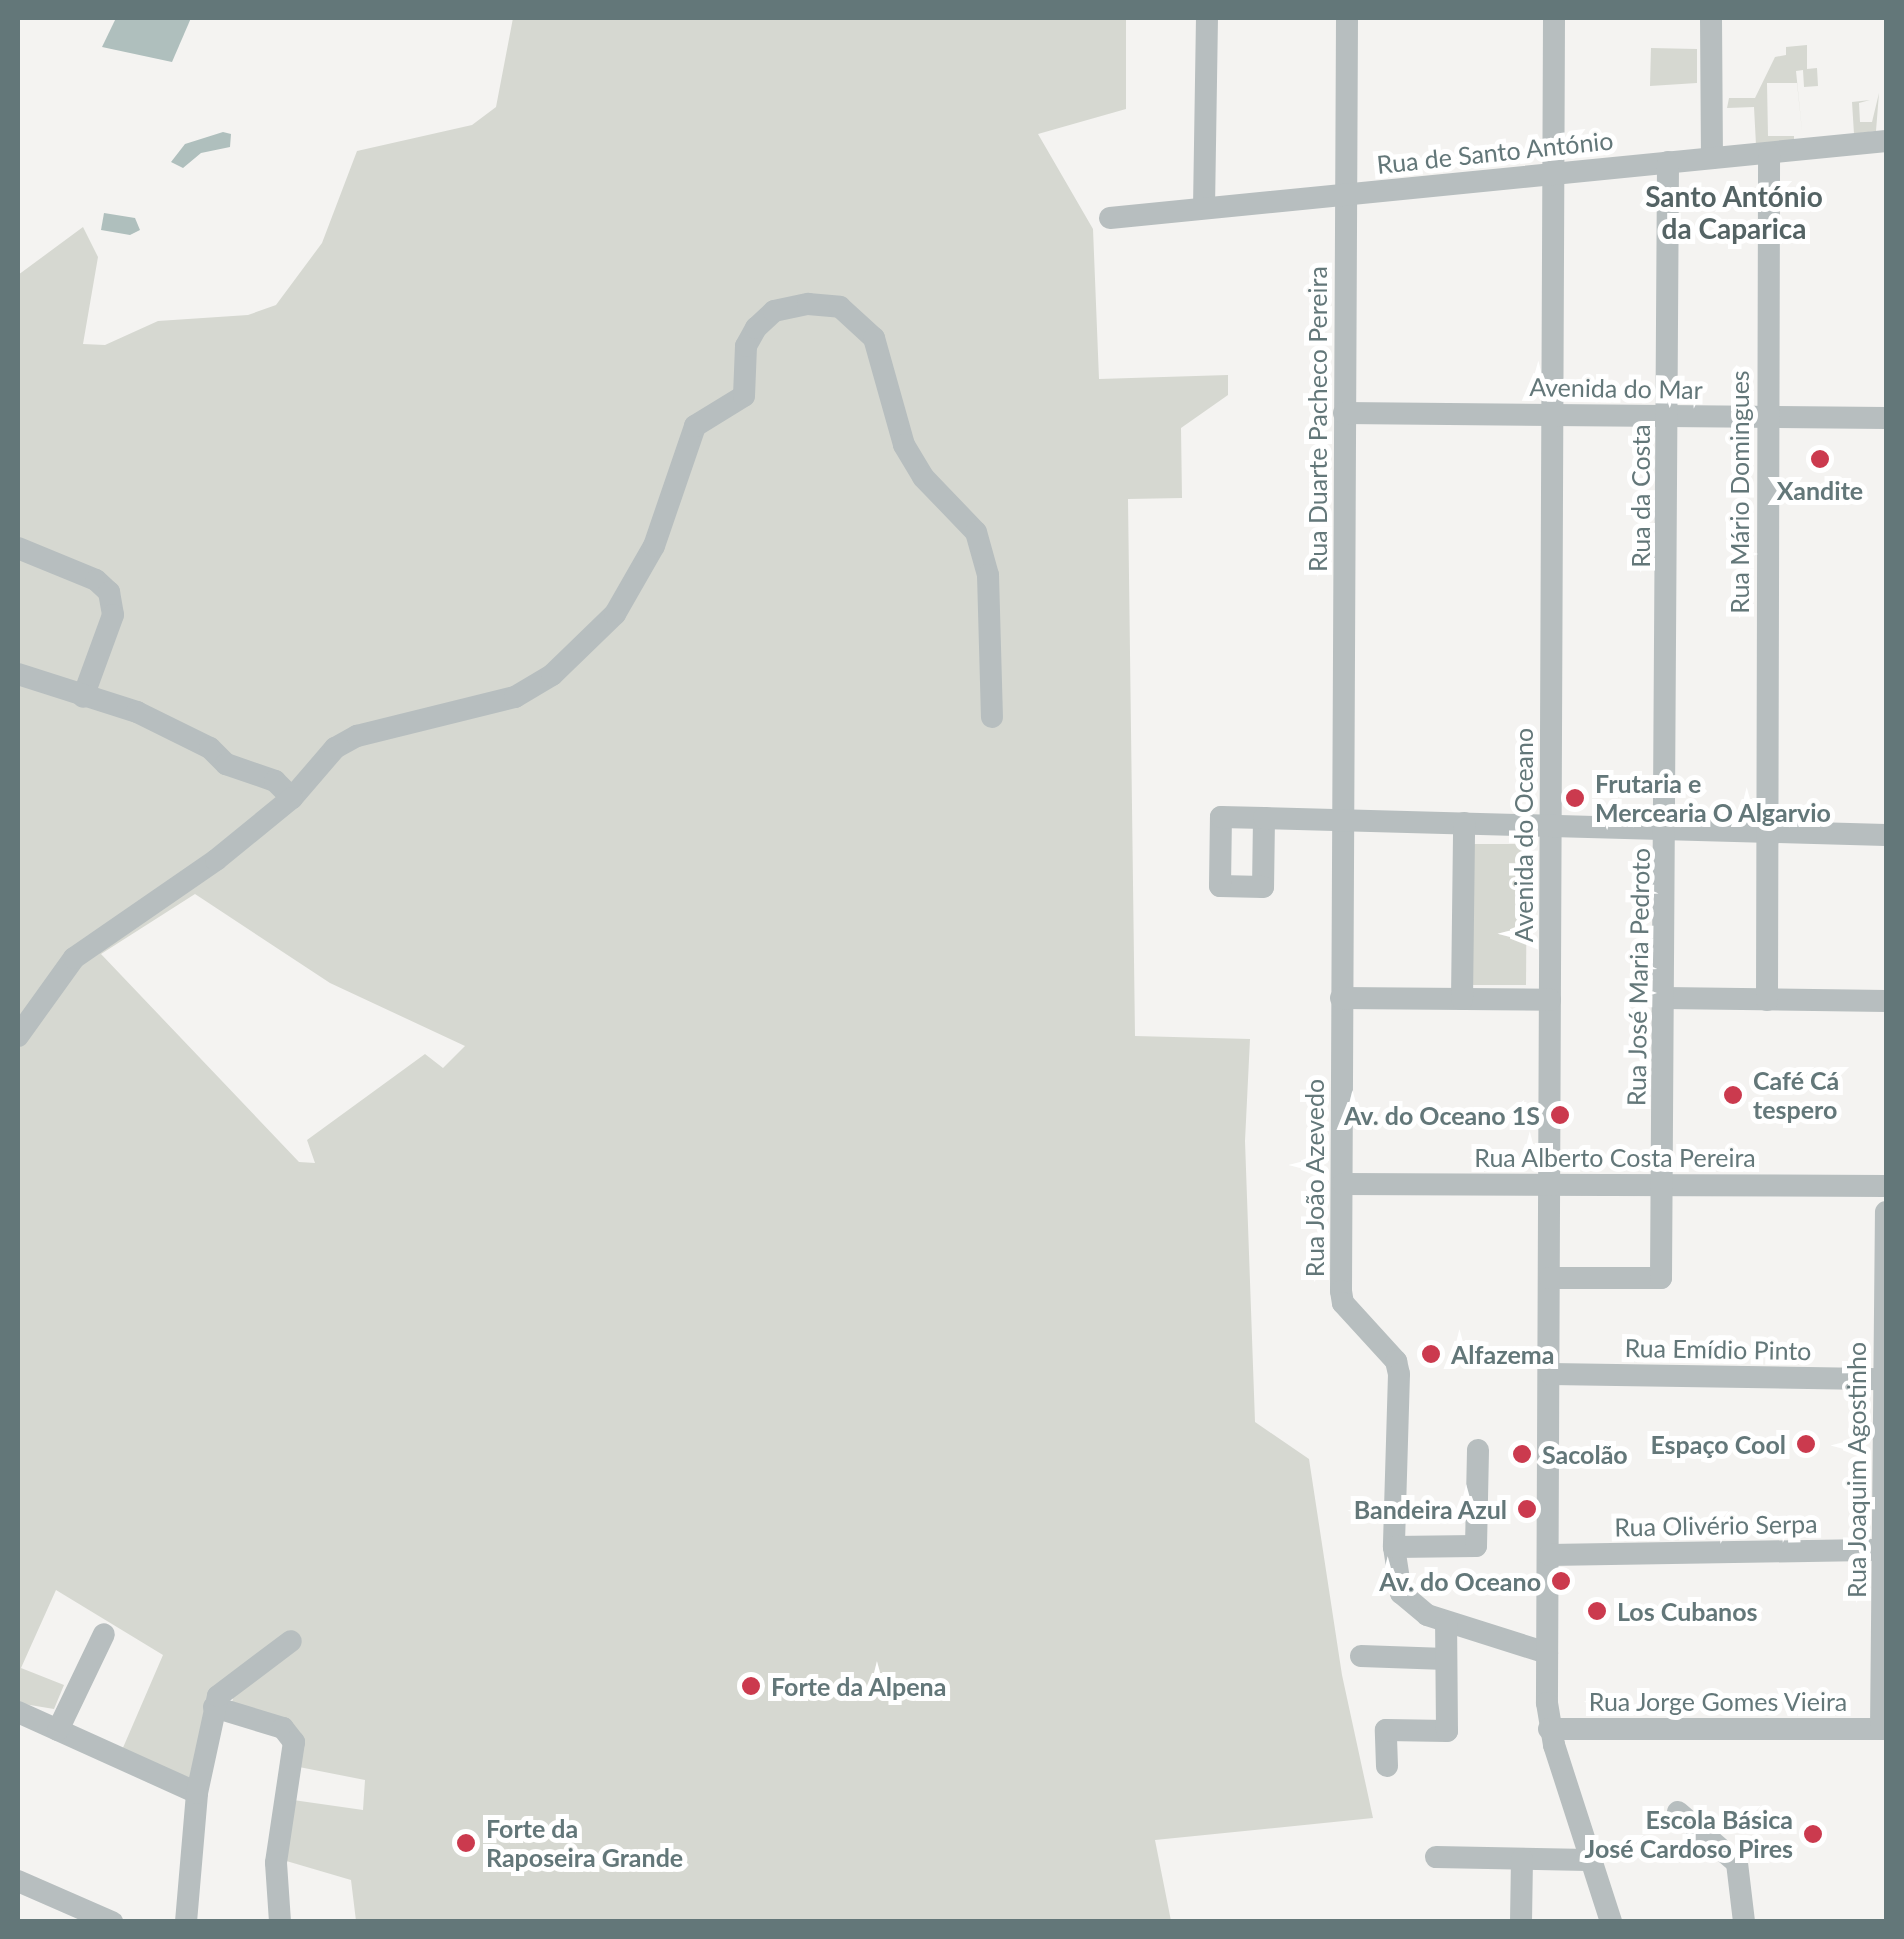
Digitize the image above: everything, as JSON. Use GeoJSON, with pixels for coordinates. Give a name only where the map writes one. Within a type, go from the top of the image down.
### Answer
{"type":"FeatureCollection","features":[{"type":"Feature","properties":{"kind":"street"},"geometry":{"type":"LineString","coordinates":[[1204,208],[1208,18]]}},
{"type":"Feature","properties":{"kind":"street","name":"Rua Duarte Pacheco Pereira"},"geometry":{"type":"LineString","coordinates":[[1341,820],[1348,18]]}},
{"type":"Feature","properties":{"kind":"street","name":"Avenida do Oceano"},"geometry":{"type":"LineString","coordinates":[[1554,18],[1549,1729],[1611,1922]]}},
{"type":"Feature","properties":{"kind":"street"},"geometry":{"type":"LineString","coordinates":[[1711,18],[1712,158]]}},
{"type":"Feature","properties":{"kind":"street","name":"Rua de Santo António"},"geometry":{"type":"LineString","coordinates":[[1110,218],[1886,141]]}},
{"type":"Feature","properties":{"kind":"street","name":"Rua Mário Domingues"},"geometry":{"type":"LineString","coordinates":[[1767,1000],[1769,153]]}},
{"type":"Feature","properties":{"kind":"street","name":"Rua da Costa"},"geometry":{"type":"LineString","coordinates":[[1667,830],[1668,162]]}},
{"type":"Feature","properties":{"kind":"street"},"geometry":{"type":"LineString","coordinates":[[18,1036],[74,958],[216,860],[292,798],[335,748],[357,736],[515,697],[583,649],[637,582],[695,426],[744,396],[746,346],[756,328],[774,310],[808,304],[840,306],[874,338],[904,445],[923,477],[976,532],[988,574],[992,717]]}},
{"type":"Feature","properties":{"kind":"street","name":"Avenida do Mar"},"geometry":{"type":"LineString","coordinates":[[1344,413],[1886,418]]}},
{"type":"Feature","properties":{"kind":"street"},"geometry":{"type":"LineString","coordinates":[[18,548],[96,580],[109,592],[113,615],[84,697]]}},
{"type":"Feature","properties":{"kind":"street"},"geometry":{"type":"LineString","coordinates":[[18,674],[185,734],[226,764],[275,781],[292,798]]}},
{"type":"Feature","properties":{"kind":"street"},"geometry":{"type":"LineString","coordinates":[[1264,818],[1886,835]]}},
{"type":"Feature","properties":{"kind":"street","name":"Rua João Azevedo"},"geometry":{"type":"LineString","coordinates":[[1341,820],[1343,1303],[1396,1362],[1399,1374],[1394,1547],[1402,1593],[1412,1606],[1446,1622],[1547,1654]]}},
{"type":"Feature","properties":{"kind":"street"},"geometry":{"type":"LineString","coordinates":[[1462,999],[1464,824]]}},
{"type":"Feature","properties":{"kind":"street","name":"Rua José Maria Pedroto"},"geometry":{"type":"LineString","coordinates":[[1550,1278],[1661,1278],[1667,830]]}},
{"type":"Feature","properties":{"kind":"street"},"geometry":{"type":"LineString","coordinates":[[1341,998],[1550,1000]]}},
{"type":"Feature","properties":{"kind":"street"},"geometry":{"type":"LineString","coordinates":[[1665,998],[1886,1001]]}},
{"type":"Feature","properties":{"kind":"street","name":"Rua Alberto Costa Pereira"},"geometry":{"type":"LineString","coordinates":[[1343,1184],[1886,1186]]}},
{"type":"Feature","properties":{"kind":"street","name":"Rua Joaquim Agostinho"},"geometry":{"type":"LineString","coordinates":[[1884,1729],[1886,1212]]}},
{"type":"Feature","properties":{"kind":"street","name":"Rua Emídio Pinto"},"geometry":{"type":"LineString","coordinates":[[1551,1374],[1884,1378]]}},
{"type":"Feature","properties":{"kind":"street"},"geometry":{"type":"LineString","coordinates":[[1394,1547],[1476,1546],[1478,1450]]}},
{"type":"Feature","properties":{"kind":"street","name":"Rua Olivério Serpa"},"geometry":{"type":"LineString","coordinates":[[1549,1554],[1884,1550]]}},
{"type":"Feature","properties":{"kind":"street"},"geometry":{"type":"LineString","coordinates":[[1387,1766],[1386,1730],[1447,1731],[1446,1622]]}},
{"type":"Feature","properties":{"kind":"street"},"geometry":{"type":"LineString","coordinates":[[58,1730],[104,1634]]}},
{"type":"Feature","properties":{"kind":"street"},"geometry":{"type":"LineString","coordinates":[[186,1922],[197,1793],[214,1707],[229,1684],[291,1641]]}},
{"type":"Feature","properties":{"kind":"street"},"geometry":{"type":"LineString","coordinates":[[1361,1656],[1446,1659]]}},
{"type":"Feature","properties":{"kind":"street"},"geometry":{"type":"LineString","coordinates":[[214,1707],[283,1728],[294,1742],[276,1863],[280,1922]]}},
{"type":"Feature","properties":{"kind":"street"},"geometry":{"type":"LineString","coordinates":[[18,1712],[197,1793]]}},
{"type":"Feature","properties":{"kind":"street","name":"Rua Jorge Gomes Vieira"},"geometry":{"type":"LineString","coordinates":[[1549,1729],[1884,1729]]}},
{"type":"Feature","properties":{"kind":"street"},"geometry":{"type":"LineString","coordinates":[[1678,1812],[1737,1864],[1744,1922]]}},
{"type":"Feature","properties":{"kind":"street"},"geometry":{"type":"LineString","coordinates":[[1436,1857],[1588,1860]]}},
{"type":"Feature","properties":{"kind":"street"},"geometry":{"type":"LineString","coordinates":[[1521,1922],[1522,1858]]}},
{"type":"Feature","properties":{"kind":"street"},"geometry":{"type":"LineString","coordinates":[[18,1881],[112,1922]]}},
{"type":"Feature","properties":{"kind":"shaded area"},"geometry":{"type":"Polygon","coordinates":[[[116,18],[191,18],[172,62],[102,47],[116,18]]]}},
{"type":"Feature","properties":{"kind":"shaded area"},"geometry":{"type":"Polygon","coordinates":[[[513,18],[1126,18],[1126,109],[1038,134],[1093,229],[1099,379],[1228,375],[1228,395],[1181,428],[1182,498],[1128,499],[1135,1036],[1250,1039],[1245,1141],[1255,1422],[1309,1459],[1342,1675],[1373,1818],[1155,1840],[1171,1921],[356,1921],[351,1880],[283,1860],[293,1800],[363,1810],[365,1780],[299,1767],[302,1747],[232,1702],[236,1689],[212,1692],[192,1779],[122,1750],[163,1655],[56,1590],[21,1668],[64,1685],[54,1709],[18,1703],[18,275],[83,227],[98,257],[83,344],[105,345],[158,321],[248,315],[276,305],[322,243],[357,151],[472,125],[496,107],[513,18]],[[195,894],[101,954],[299,1162],[315,1163],[307,1140],[425,1054],[443,1068],[465,1046],[330,983],[195,894]]]}},
{"type":"Feature","properties":{"kind":"shaded area"},"geometry":{"type":"Polygon","coordinates":[[[1807,45],[1807,69],[1817,68],[1818,86],[1804,87],[1803,70],[1796,71],[1803,140],[1797,83],[1767,83],[1768,136],[1794,136],[1794,141],[1756,145],[1754,107],[1727,108],[1729,98],[1755,98],[1775,57],[1786,55],[1786,47],[1807,45]]]}},
{"type":"Feature","properties":{"kind":"shaded area"},"geometry":{"type":"Polygon","coordinates":[[[1651,48],[1697,49],[1697,83],[1650,86],[1651,48]]]}},
{"type":"Feature","properties":{"kind":"shaded area"},"geometry":{"type":"Polygon","coordinates":[[[1879,93],[1876,131],[1854,134],[1852,102],[1870,100],[1859,103],[1860,122],[1872,122],[1879,93]]]}},
{"type":"Feature","properties":{"kind":"shaded area"},"geometry":{"type":"Polygon","coordinates":[[[223,132],[231,134],[230,147],[201,153],[183,168],[171,162],[185,144],[223,132]]]}},
{"type":"Feature","properties":{"kind":"shaded area"},"geometry":{"type":"Polygon","coordinates":[[[104,213],[135,218],[140,230],[130,235],[101,230],[104,213]]]}},
{"type":"Feature","properties":{"kind":"shaded area"},"geometry":{"type":"Polygon","coordinates":[[[1468,844],[1527,844],[1526,985],[1467,985],[1468,844]]]}},
{"type":"Feature","properties":{"kind":"place","name":"Xandite"},"geometry":{"type":"Point","coordinates":[1820,459]}},
{"type":"Feature","properties":{"kind":"place","name":"Frutaria e Mercearia O Algarvio"},"geometry":{"type":"Point","coordinates":[1575,798]}},
{"type":"Feature","properties":{"kind":"place","name":"Café Cá tespero"},"geometry":{"type":"Point","coordinates":[1733,1095]}},
{"type":"Feature","properties":{"kind":"place","name":"Av. do Oceano 1S"},"geometry":{"type":"Point","coordinates":[1560,1115]}},
{"type":"Feature","properties":{"kind":"place","name":"Alfazema"},"geometry":{"type":"Point","coordinates":[1431,1354]}},
{"type":"Feature","properties":{"kind":"place","name":"Espaço Cool"},"geometry":{"type":"Point","coordinates":[1806,1444]}},
{"type":"Feature","properties":{"kind":"place","name":"Sacolão"},"geometry":{"type":"Point","coordinates":[1522,1454]}},
{"type":"Feature","properties":{"kind":"place","name":"Bandeira Azul"},"geometry":{"type":"Point","coordinates":[1527,1509]}},
{"type":"Feature","properties":{"kind":"place","name":"Av. do Oceano"},"geometry":{"type":"Point","coordinates":[1561,1581]}},
{"type":"Feature","properties":{"kind":"place","name":"Los Cubanos"},"geometry":{"type":"Point","coordinates":[1597,1611]}},
{"type":"Feature","properties":{"kind":"place","name":"Forte da Alpena"},"geometry":{"type":"Point","coordinates":[751,1686]}},
{"type":"Feature","properties":{"kind":"place","name":"Escola Básica José Cardoso Pires"},"geometry":{"type":"Point","coordinates":[1813,1834]}},
{"type":"Feature","properties":{"kind":"place","name":"Forte da Raposeira Grande"},"geometry":{"type":"Point","coordinates":[466,1843]}},
{"type":"Feature","properties":{"kind":"district","name":"Santo António da Caparica"},"geometry":{"type":"Point","coordinates":[1734,212]}}]}
